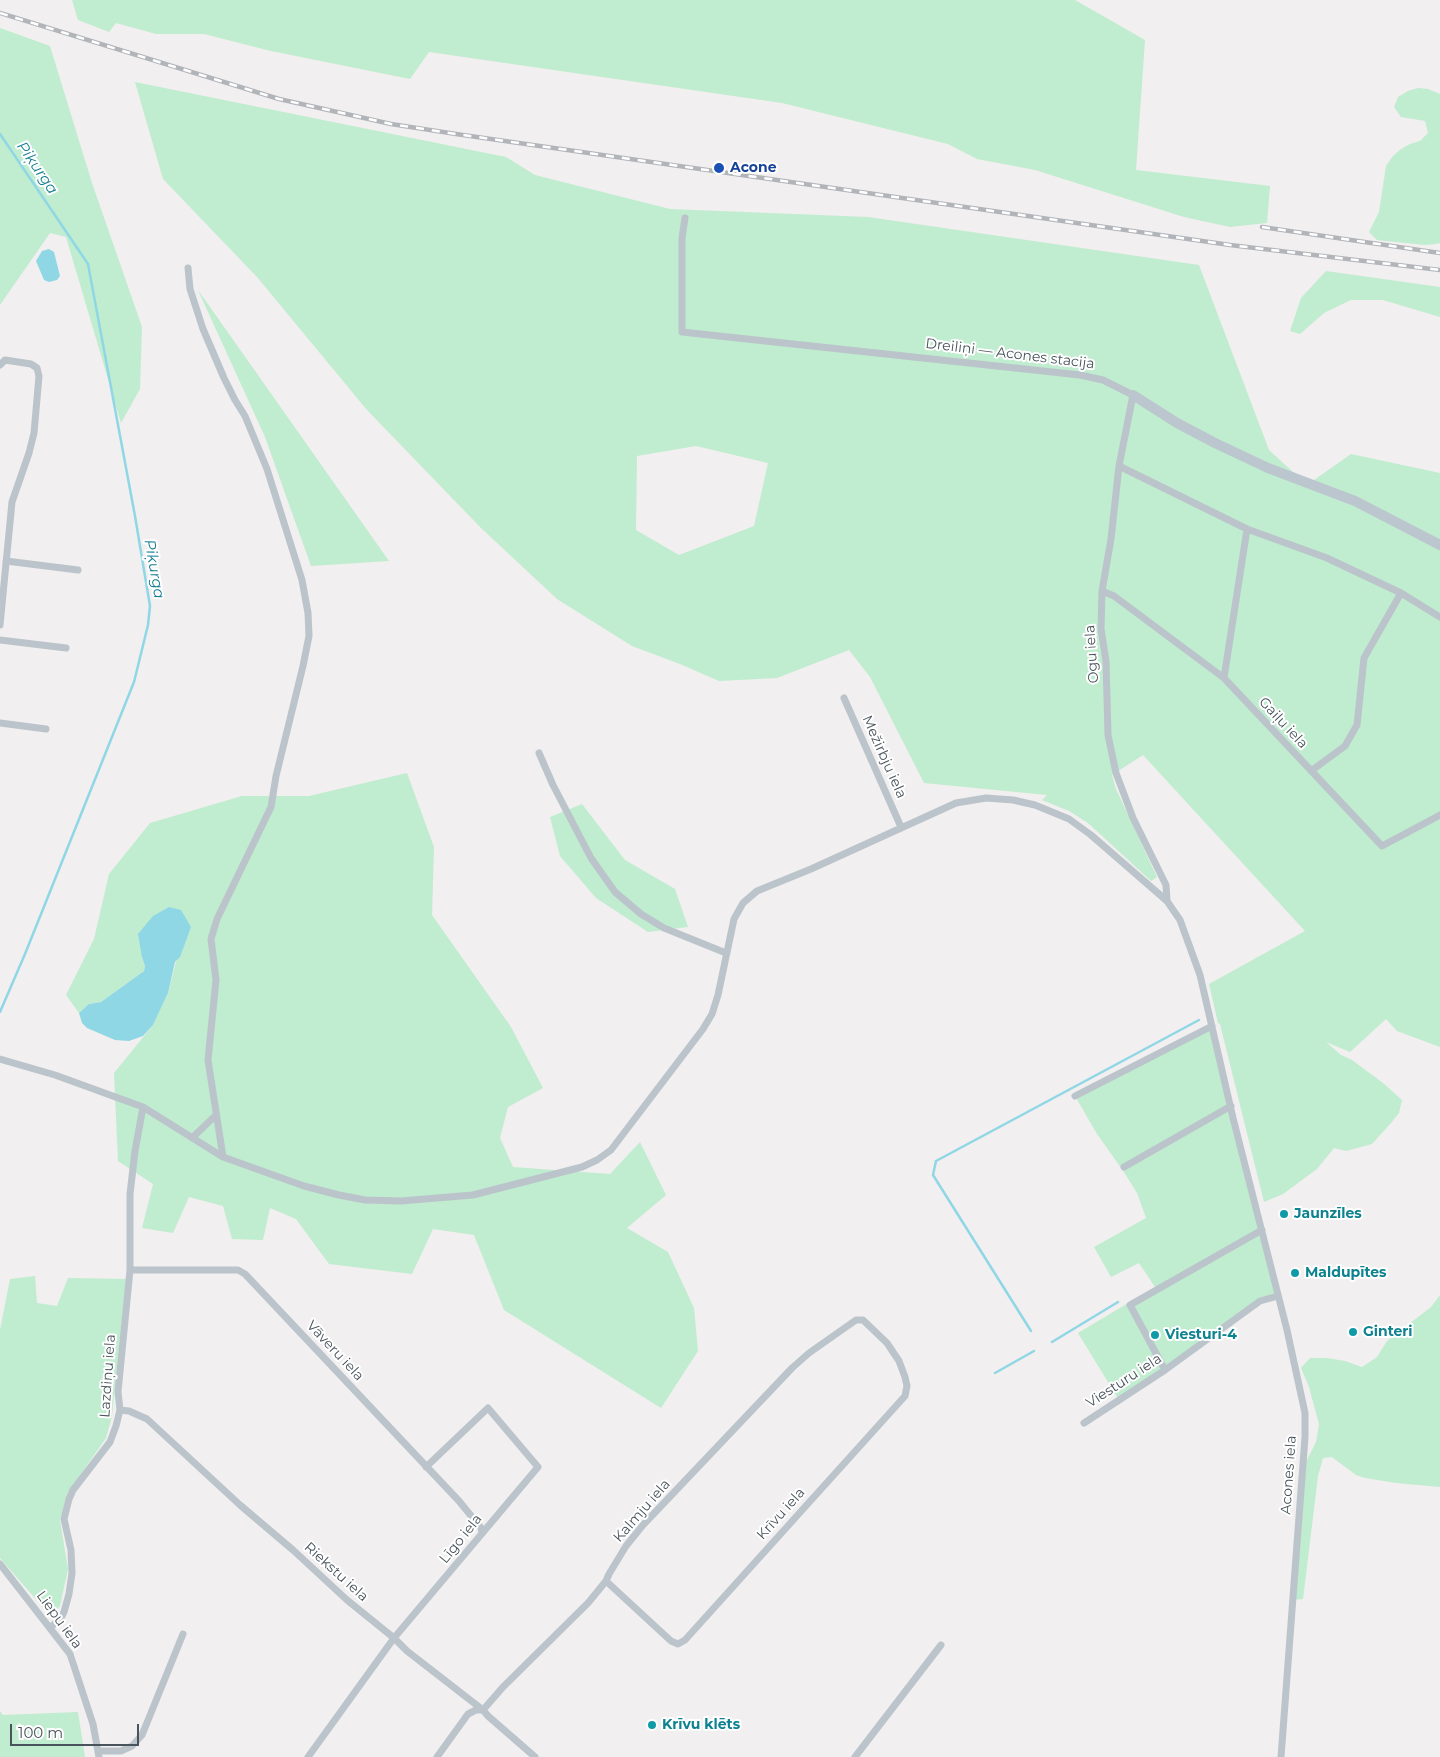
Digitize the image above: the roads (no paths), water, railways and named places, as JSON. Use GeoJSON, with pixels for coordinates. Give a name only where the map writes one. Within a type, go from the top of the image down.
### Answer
{"type":"FeatureCollection","features":[{"type":"Feature","properties":{"kind":"street","name":"Dreiliņi — Acones stacija"},"geometry":{"type":"LineString","coordinates":[[685,218],[682,238],[682,332],[1080,375],[1103,380],[1133,395],[1215,444],[1268,468],[1355,501],[1440,545]]}},
{"type":"Feature","properties":{"kind":"street"},"geometry":{"type":"LineString","coordinates":[[188,268],[190,289],[203,329],[224,378],[235,400],[246,416],[267,469],[302,580],[308,613],[308,636],[303,666],[276,776],[271,807],[260,834],[217,919],[211,939],[216,980],[208,1060],[223,1157]]}},
{"type":"Feature","properties":{"kind":"street"},"geometry":{"type":"LineString","coordinates":[[0,625],[12,502],[34,433],[39,376],[37,368],[30,364],[3,362]]}},
{"type":"Feature","properties":{"kind":"street","name":"Ogu iela"},"geometry":{"type":"LineString","coordinates":[[1133,395],[1119,466],[1111,539],[1102,591],[1101,629],[1106,661],[1108,735],[1113,759],[1133,818],[1166,885],[1168,901]]}},
{"type":"Feature","properties":{"kind":"street"},"geometry":{"type":"LineString","coordinates":[[1119,466],[1247,529],[1327,558],[1401,593],[1440,617]]}},
{"type":"Feature","properties":{"kind":"street"},"geometry":{"type":"LineString","coordinates":[[1224,678],[1247,529]]}},
{"type":"Feature","properties":{"kind":"street"},"geometry":{"type":"LineString","coordinates":[[6,561],[78,570]]}},
{"type":"Feature","properties":{"kind":"street","name":"Gaiļu iela"},"geometry":{"type":"LineString","coordinates":[[1102,591],[1114,596],[1224,678],[1382,846],[1440,815]]}},
{"type":"Feature","properties":{"kind":"street"},"geometry":{"type":"LineString","coordinates":[[1311,771],[1346,746],[1357,725],[1364,658],[1401,593]]}},
{"type":"Feature","properties":{"kind":"street"},"geometry":{"type":"LineString","coordinates":[[0,640],[66,648]]}},
{"type":"Feature","properties":{"kind":"street","name":"Mežirbju iela"},"geometry":{"type":"LineString","coordinates":[[844,698],[901,827]]}},
{"type":"Feature","properties":{"kind":"street"},"geometry":{"type":"LineString","coordinates":[[0,723],[46,728]]}},
{"type":"Feature","properties":{"kind":"street"},"geometry":{"type":"LineString","coordinates":[[539,753],[553,785],[591,858],[615,892],[641,914],[664,928],[726,953]]}},
{"type":"Feature","properties":{"kind":"street"},"geometry":{"type":"LineString","coordinates":[[0,1059],[55,1075],[143,1107],[223,1157],[295,1183],[364,1200],[401,1202],[474,1195],[582,1167],[597,1160],[611,1150],[703,1029],[712,1014],[718,995],[734,919],[743,903],[757,891],[811,869],[956,803],[986,798],[1013,800],[1035,805],[1069,819],[1092,835],[1168,901]]}},
{"type":"Feature","properties":{"kind":"street","name":"Acones iela"},"geometry":{"type":"LineString","coordinates":[[1168,901],[1180,920],[1200,975],[1231,1106],[1256,1200],[1305,1413],[1305,1437],[1281,1757]]}},
{"type":"Feature","properties":{"kind":"street"},"geometry":{"type":"LineString","coordinates":[[1075,1096],[1212,1026]]}},
{"type":"Feature","properties":{"kind":"street"},"geometry":{"type":"LineString","coordinates":[[1124,1167],[1231,1106]]}},
{"type":"Feature","properties":{"kind":"street","name":"Lazdiņu iela"},"geometry":{"type":"LineString","coordinates":[[51,1627],[61,1618],[64,1612],[72,1573],[71,1550],[64,1519],[69,1499],[73,1490],[110,1442],[120,1410],[118,1392],[130,1270],[130,1194],[143,1107]]}},
{"type":"Feature","properties":{"kind":"street"},"geometry":{"type":"LineString","coordinates":[[192,1138],[216,1115]]}},
{"type":"Feature","properties":{"kind":"street"},"geometry":{"type":"LineString","coordinates":[[1165,1370],[1130,1305],[1262,1230]]}},
{"type":"Feature","properties":{"kind":"street","name":"Vāveru iela"},"geometry":{"type":"LineString","coordinates":[[130,1270],[238,1270],[245,1274],[470,1514],[481,1528],[482,1533]]}},
{"type":"Feature","properties":{"kind":"street","name":"Viesturu iela"},"geometry":{"type":"LineString","coordinates":[[1084,1423],[1165,1370],[1260,1301],[1278,1296]]}},
{"type":"Feature","properties":{"kind":"street","name":"Kalmju iela"},"geometry":{"type":"LineString","coordinates":[[437,1757],[468,1714],[476,1710],[483,1710],[503,1687],[588,1603],[606,1581],[626,1546],[643,1525],[792,1368],[809,1353],[856,1320],[863,1320]]}},
{"type":"Feature","properties":{"kind":"street","name":"Krīvu iela"},"geometry":{"type":"LineString","coordinates":[[606,1581],[671,1641],[678,1644],[685,1640],[905,1396],[907,1386],[899,1362],[886,1343],[863,1320]]}},
{"type":"Feature","properties":{"kind":"street","name":"Līgo iela"},"geometry":{"type":"LineString","coordinates":[[308,1757],[394,1638],[478,1541],[482,1533],[538,1467],[488,1408],[426,1466]]}},
{"type":"Feature","properties":{"kind":"street","name":"Riekstu iela"},"geometry":{"type":"LineString","coordinates":[[120,1410],[129,1411],[147,1419],[242,1508],[293,1550],[347,1600],[407,1651],[483,1710],[535,1757]]}},
{"type":"Feature","properties":{"kind":"street","name":"Liepu iela"},"geometry":{"type":"LineString","coordinates":[[0,1564],[51,1627],[70,1654],[93,1724],[99,1754]]}},
{"type":"Feature","properties":{"kind":"street"},"geometry":{"type":"LineString","coordinates":[[99,1754],[121,1751],[132,1746],[142,1735],[183,1634]]}},
{"type":"Feature","properties":{"kind":"street"},"geometry":{"type":"LineString","coordinates":[[855,1757],[941,1645]]}},
{"type":"Feature","properties":{"kind":"water"},"geometry":{"type":"Polygon","coordinates":[[[49,249],[54,252],[60,276],[57,280],[49,282],[44,280],[36,261],[42,251],[49,249]]]}},
{"type":"Feature","properties":{"kind":"water"},"geometry":{"type":"Polygon","coordinates":[[[169,907],[181,910],[191,927],[180,957],[175,962],[168,993],[153,1025],[143,1036],[129,1041],[115,1040],[87,1028],[82,1023],[79,1013],[89,1004],[101,1002],[144,971],[145,966],[138,934],[153,916],[169,907]]]}},
{"type":"Feature","properties":{"kind":"waterway","name":"Piķurga"},"geometry":{"type":"LineString","coordinates":[[0,134],[88,264],[150,606],[148,625],[134,682],[0,1012]]}},
{"type":"Feature","properties":{"kind":"waterway"},"geometry":{"type":"LineString","coordinates":[[1031,1331],[933,1175],[936,1161],[1199,1020]]}},
{"type":"Feature","properties":{"kind":"waterway"},"geometry":{"type":"LineString","coordinates":[[1052,1342],[1118,1302]]}},
{"type":"Feature","properties":{"kind":"waterway"},"geometry":{"type":"LineString","coordinates":[[995,1373],[1034,1351]]}},
{"type":"Feature","properties":{"kind":"railway"},"geometry":{"type":"LineString","coordinates":[[0,13],[279,99],[391,124],[1230,245],[1440,270]]}},
{"type":"Feature","properties":{"kind":"railway"},"geometry":{"type":"LineString","coordinates":[[1262,227],[1440,253]]}},
{"type":"Feature","properties":{"kind":"place","name":"Acone"},"geometry":{"type":"Point","coordinates":[719,168]}},
{"type":"Feature","properties":{"kind":"place","name":"Jaunzīles"},"geometry":{"type":"Point","coordinates":[1284,1214]}},
{"type":"Feature","properties":{"kind":"place","name":"Maldupītes"},"geometry":{"type":"Point","coordinates":[1295,1273]}},
{"type":"Feature","properties":{"kind":"place","name":"Ginteri"},"geometry":{"type":"Point","coordinates":[1353,1332]}},
{"type":"Feature","properties":{"kind":"place","name":"Viesturi-4"},"geometry":{"type":"Point","coordinates":[1155,1335]}},
{"type":"Feature","properties":{"kind":"place","name":"Krīvu klēts"},"geometry":{"type":"Point","coordinates":[652,1725]}}]}
